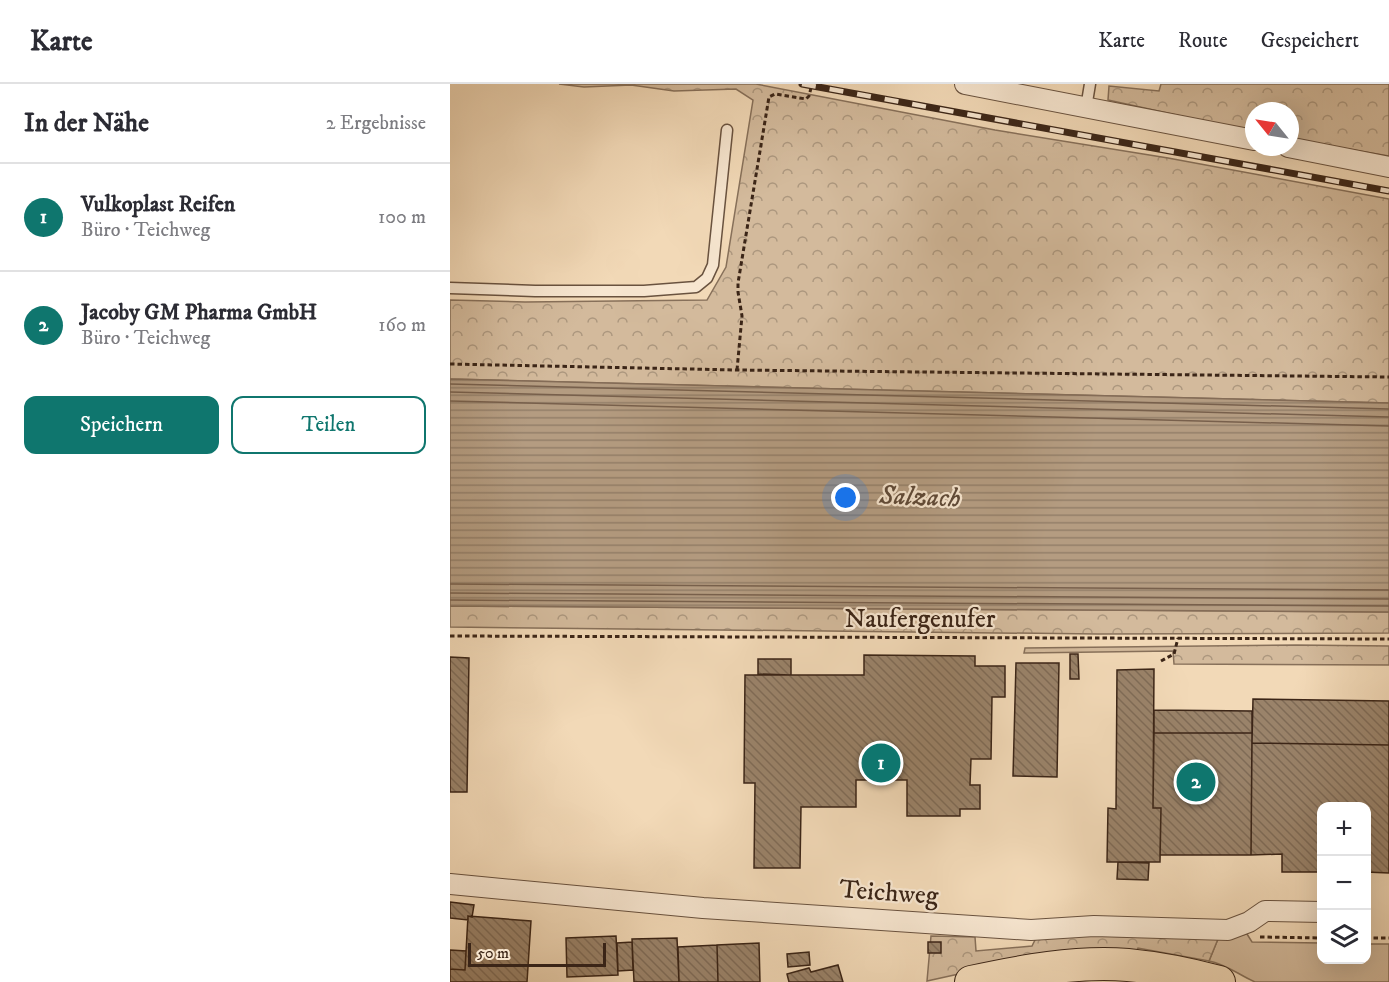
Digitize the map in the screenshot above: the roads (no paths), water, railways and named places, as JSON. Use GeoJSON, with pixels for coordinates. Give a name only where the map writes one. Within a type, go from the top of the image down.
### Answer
{"type":"FeatureCollection","features":[{"type":"Feature","properties":{"kind":"main road"},"geometry":{"type":"LineString","coordinates":[[971,982],[1016,972],[1067,966],[1126,965],[1180,972],[1219,982]]}},
{"type":"Feature","properties":{"kind":"street"},"geometry":{"type":"LineString","coordinates":[[965,84],[1245,138]]}},
{"type":"Feature","properties":{"kind":"street"},"geometry":{"type":"LineString","coordinates":[[1299,149],[1389,167]]}},
{"type":"Feature","properties":{"kind":"street","name":"Teichweg"},"geometry":{"type":"LineString","coordinates":[[450,884],[703,908],[1031,930],[1094,926],[1228,930],[1249,922],[1265,911],[1317,912]]}},
{"type":"Feature","properties":{"kind":"lane"},"geometry":{"type":"LineString","coordinates":[[1086,108],[1090,84]]}},
{"type":"Feature","properties":{"kind":"lane"},"geometry":{"type":"LineString","coordinates":[[450,288],[644,291],[696,287],[707,278],[712,265],[728,130]]}},
{"type":"Feature","properties":{"kind":"water","name":"Salzach"},"geometry":{"type":"Polygon","coordinates":[[[450,379],[1389,403],[1389,612],[450,606],[450,379]]]}},
{"type":"Feature","properties":{"kind":"railway"},"geometry":{"type":"LineString","coordinates":[[802,84],[1389,191]]}},
{"type":"Feature","properties":{"kind":"place","name":"Vulkoplast Reifen"},"geometry":{"type":"Point","coordinates":[881,763]}},
{"type":"Feature","properties":{"kind":"place","name":"Jacoby GM Pharma GmbH"},"geometry":{"type":"Point","coordinates":[1196,782]}}]}
